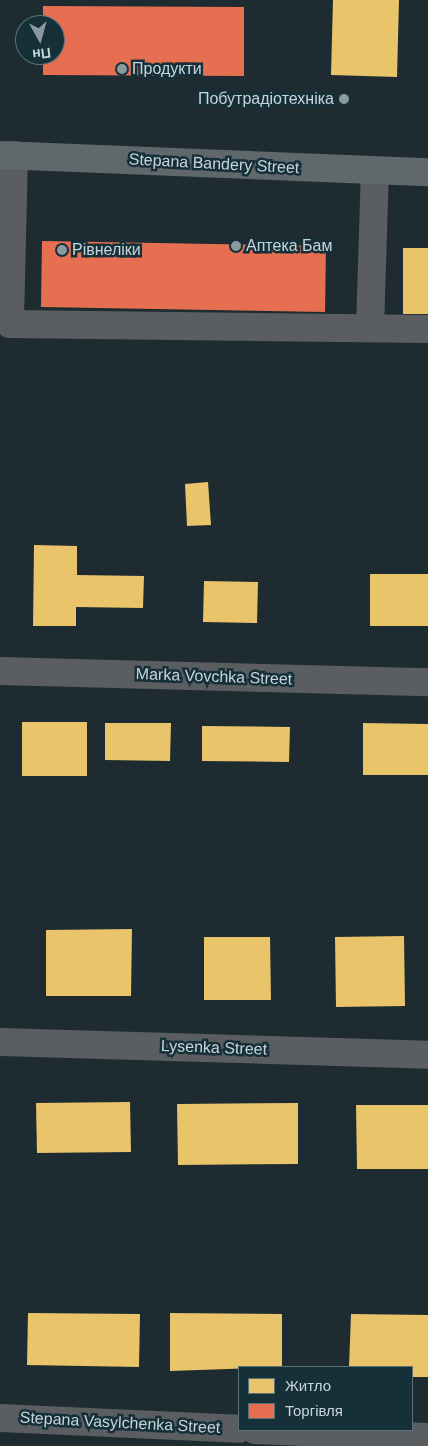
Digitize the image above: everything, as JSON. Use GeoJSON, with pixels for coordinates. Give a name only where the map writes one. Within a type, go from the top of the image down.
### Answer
{"type":"FeatureCollection","features":[{"type":"Feature","properties":{"kind":"main road","name":"Stepana Bandery Street"},"geometry":{"type":"LineString","coordinates":[[7,155],[428,172]]}},
{"type":"Feature","properties":{"kind":"street"},"geometry":{"type":"LineString","coordinates":[[7,155],[10,324],[428,330]]}},
{"type":"Feature","properties":{"kind":"street"},"geometry":{"type":"LineString","coordinates":[[370,328],[375,171]]}},
{"type":"Feature","properties":{"kind":"street","name":"Marka Vovchka Street"},"geometry":{"type":"LineString","coordinates":[[0,671],[428,682]]}},
{"type":"Feature","properties":{"kind":"street","name":"Lysenka Street"},"geometry":{"type":"LineString","coordinates":[[0,1042],[428,1055]]}},
{"type":"Feature","properties":{"kind":"street","name":"Stepana Vasylchenka Street"},"geometry":{"type":"LineString","coordinates":[[0,1418],[238,1429]]}},
{"type":"Feature","properties":{"kind":"street"},"geometry":{"type":"LineString","coordinates":[[260,1431],[297,1439],[428,1437]]}},
{"type":"Feature","properties":{"kind":"building: Житло"},"geometry":{"type":"Polygon","coordinates":[[[333,0],[399,0],[397,77],[331,75],[333,0]]]}},
{"type":"Feature","properties":{"kind":"building: Житло"},"geometry":{"type":"Polygon","coordinates":[[[403,248],[428,248],[428,314],[403,314],[403,248]]]}},
{"type":"Feature","properties":{"kind":"building: Житло"},"geometry":{"type":"Polygon","coordinates":[[[208,482],[211,525],[187,526],[185,484],[208,482]]]}},
{"type":"Feature","properties":{"kind":"building: Житло"},"geometry":{"type":"Polygon","coordinates":[[[34,545],[77,546],[77,575],[144,576],[143,608],[76,607],[76,626],[33,626],[34,545]]]}},
{"type":"Feature","properties":{"kind":"building: Житло"},"geometry":{"type":"Polygon","coordinates":[[[370,574],[428,574],[428,626],[370,626],[370,574]]]}},
{"type":"Feature","properties":{"kind":"building: Житло"},"geometry":{"type":"Polygon","coordinates":[[[204,581],[258,582],[257,623],[203,622],[204,581]]]}},
{"type":"Feature","properties":{"kind":"building: Житло"},"geometry":{"type":"Polygon","coordinates":[[[22,722],[87,722],[87,776],[22,776],[22,722]]]}},
{"type":"Feature","properties":{"kind":"building: Житло"},"geometry":{"type":"Polygon","coordinates":[[[105,723],[171,723],[170,761],[105,760],[105,723]]]}},
{"type":"Feature","properties":{"kind":"building: Житло"},"geometry":{"type":"Polygon","coordinates":[[[363,723],[428,724],[428,775],[363,775],[363,723]]]}},
{"type":"Feature","properties":{"kind":"building: Житло"},"geometry":{"type":"Polygon","coordinates":[[[202,726],[290,727],[289,762],[202,761],[202,726]]]}},
{"type":"Feature","properties":{"kind":"building: Житло"},"geometry":{"type":"Polygon","coordinates":[[[132,929],[131,996],[46,996],[46,930],[132,929]]]}},
{"type":"Feature","properties":{"kind":"building: Житло"},"geometry":{"type":"Polygon","coordinates":[[[404,936],[405,1006],[336,1007],[335,937],[404,936]]]}},
{"type":"Feature","properties":{"kind":"building: Житло"},"geometry":{"type":"Polygon","coordinates":[[[204,937],[270,937],[271,1000],[204,1000],[204,937]]]}},
{"type":"Feature","properties":{"kind":"building: Житло"},"geometry":{"type":"Polygon","coordinates":[[[130,1102],[131,1152],[37,1153],[36,1103],[130,1102]]]}},
{"type":"Feature","properties":{"kind":"building: Житло"},"geometry":{"type":"Polygon","coordinates":[[[298,1103],[298,1164],[178,1165],[177,1104],[298,1103]]]}},
{"type":"Feature","properties":{"kind":"building: Житло"},"geometry":{"type":"Polygon","coordinates":[[[356,1105],[428,1105],[428,1169],[357,1169],[356,1105]]]}},
{"type":"Feature","properties":{"kind":"building: Житло"},"geometry":{"type":"Polygon","coordinates":[[[28,1313],[140,1314],[139,1367],[27,1365],[28,1313]]]}},
{"type":"Feature","properties":{"kind":"building: Житло"},"geometry":{"type":"Polygon","coordinates":[[[170,1313],[282,1314],[282,1366],[238,1366],[238,1369],[170,1371],[170,1313]]]}},
{"type":"Feature","properties":{"kind":"building: Житло"},"geometry":{"type":"Polygon","coordinates":[[[351,1314],[428,1315],[428,1377],[413,1377],[413,1366],[349,1366],[351,1314]]]}},
{"type":"Feature","properties":{"kind":"building: Торгівля"},"geometry":{"type":"Polygon","coordinates":[[[43,6],[244,7],[244,76],[43,75],[43,65],[65,65],[65,15],[43,15],[43,6]]]}},
{"type":"Feature","properties":{"kind":"building: Торгівля"},"geometry":{"type":"Polygon","coordinates":[[[42,241],[326,246],[325,312],[41,307],[42,241]]]}},
{"type":"Feature","properties":{"kind":"place","name":"Продукти"},"geometry":{"type":"Point","coordinates":[122,69]}},
{"type":"Feature","properties":{"kind":"place","name":"Побутрадіотехніка"},"geometry":{"type":"Point","coordinates":[344,99]}},
{"type":"Feature","properties":{"kind":"place","name":"Аптека Бам"},"geometry":{"type":"Point","coordinates":[236,246]}},
{"type":"Feature","properties":{"kind":"place","name":"Рівнеліки"},"geometry":{"type":"Point","coordinates":[62,250]}}]}
